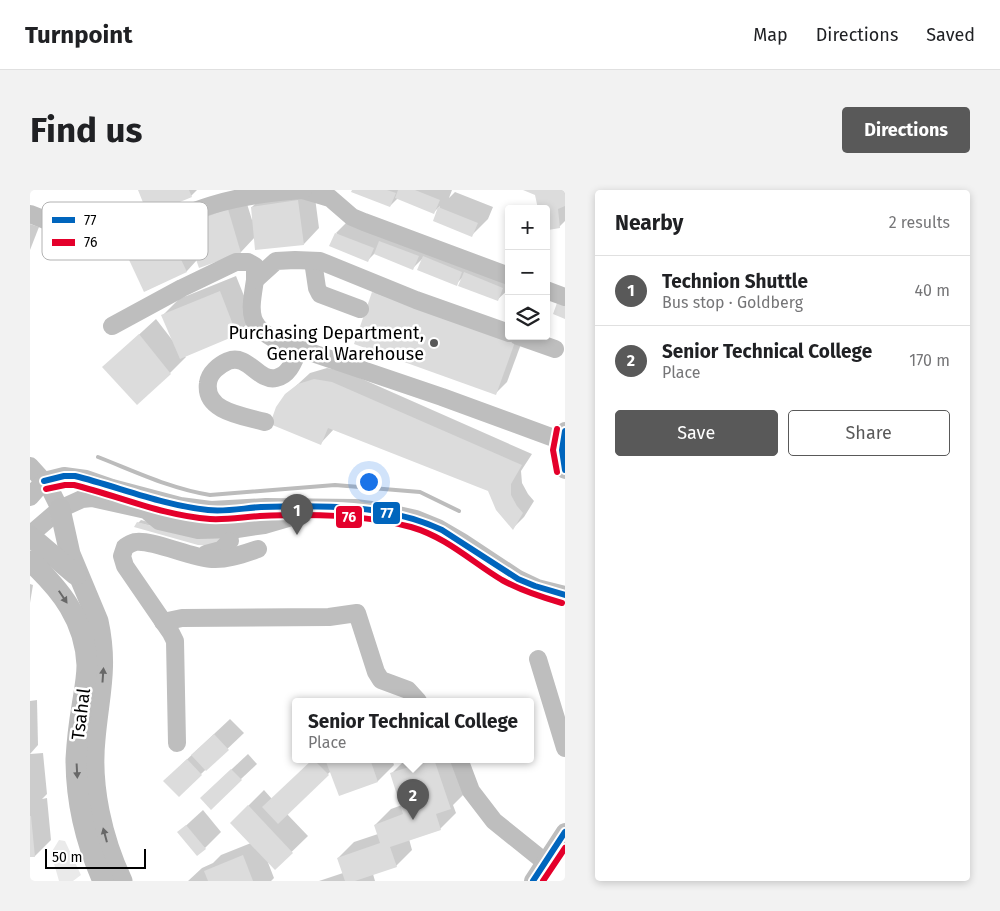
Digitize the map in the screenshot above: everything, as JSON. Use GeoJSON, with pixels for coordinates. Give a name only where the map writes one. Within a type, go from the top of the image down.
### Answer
{"type":"FeatureCollection","features":[{"type":"Feature","properties":{"kind":"main road"},"geometry":{"type":"LineString","coordinates":[[60,509],[70,554],[86,590]]}},
{"type":"Feature","properties":{"kind":"main road"},"geometry":{"type":"LineString","coordinates":[[30,535],[66,565],[86,590]]}},
{"type":"Feature","properties":{"kind":"main road","name":"Tsahal"},"geometry":{"type":"LineString","coordinates":[[30,561],[67,601],[84,641],[87,666],[77,738],[78,787],[86,833],[103,881]]}},
{"type":"Feature","properties":{"kind":"main road","name":"Tsahal"},"geometry":{"type":"LineString","coordinates":[[86,590],[98,621],[103,649],[103,676],[94,740],[96,795],[108,846],[122,881]]}},
{"type":"Feature","properties":{"kind":"street"},"geometry":{"type":"LineString","coordinates":[[208,206],[244,197],[303,190],[330,198],[352,217],[505,275]]}},
{"type":"Feature","properties":{"kind":"street"},"geometry":{"type":"LineString","coordinates":[[30,214],[42,219]]}},
{"type":"Feature","properties":{"kind":"street"},"geometry":{"type":"LineString","coordinates":[[255,280],[276,262],[295,260],[320,261],[416,300],[505,332]]}},
{"type":"Feature","properties":{"kind":"street"},"geometry":{"type":"LineString","coordinates":[[313,261],[317,288],[320,294],[360,309]]}},
{"type":"Feature","properties":{"kind":"street"},"geometry":{"type":"LineString","coordinates":[[112,326],[182,288],[236,262],[248,262],[255,266],[255,280],[250,310],[255,325],[266,336],[442,397],[564,436],[561,456],[565,470]]}},
{"type":"Feature","properties":{"kind":"street"},"geometry":{"type":"LineString","coordinates":[[550,291],[565,297]]}},
{"type":"Feature","properties":{"kind":"street"},"geometry":{"type":"LineString","coordinates":[[529,340],[554,349]]}},
{"type":"Feature","properties":{"kind":"street"},"geometry":{"type":"LineString","coordinates":[[265,422],[221,409],[211,400],[207,392],[208,380],[213,371],[228,361],[241,360],[267,378],[277,378],[286,373],[299,349]]}},
{"type":"Feature","properties":{"kind":"street"},"geometry":{"type":"LineString","coordinates":[[30,466],[56,498],[60,509]]}},
{"type":"Feature","properties":{"kind":"street"},"geometry":{"type":"LineString","coordinates":[[30,497],[44,481],[64,476],[74,476],[180,506],[211,510],[266,507],[355,508],[372,510],[416,519],[438,528],[518,579],[537,588],[561,589]]}},
{"type":"Feature","properties":{"kind":"street"},"geometry":{"type":"LineString","coordinates":[[30,535],[60,509],[82,499],[92,498],[146,510],[197,518],[299,514]]}},
{"type":"Feature","properties":{"kind":"street"},"geometry":{"type":"LineString","coordinates":[[146,510],[159,521],[198,530],[216,530],[264,525],[320,508]]}},
{"type":"Feature","properties":{"kind":"street"},"geometry":{"type":"LineString","coordinates":[[177,743],[176,650],[171,633],[125,566],[122,556],[125,547],[137,542],[212,560],[258,549],[239,547],[216,530]]}},
{"type":"Feature","properties":{"kind":"street"},"geometry":{"type":"LineString","coordinates":[[196,557],[221,550],[230,541]]}},
{"type":"Feature","properties":{"kind":"street"},"geometry":{"type":"LineString","coordinates":[[163,622],[182,618],[329,617],[357,613],[376,672],[381,680],[408,690],[415,698]]}},
{"type":"Feature","properties":{"kind":"street"},"geometry":{"type":"LineString","coordinates":[[538,659],[565,748]]}},
{"type":"Feature","properties":{"kind":"street"},"geometry":{"type":"LineString","coordinates":[[460,763],[471,791],[494,821],[545,862]]}},
{"type":"Feature","properties":{"kind":"street"},"geometry":{"type":"LineString","coordinates":[[533,881],[563,837]]}},
{"type":"Feature","properties":{"kind":"shaded area"},"geometry":{"type":"Polygon","coordinates":[[[59,840],[65,841],[81,875],[73,881],[59,881],[51,853],[59,840]]]}},
{"type":"Feature","properties":{"kind":"building"},"geometry":{"type":"Polygon","coordinates":[[[138,190],[189,190],[192,197],[180,202],[143,202],[138,190]]]}},
{"type":"Feature","properties":{"kind":"building"},"geometry":{"type":"Polygon","coordinates":[[[352,190],[387,190],[396,193],[390,207],[351,192],[352,190]]]}},
{"type":"Feature","properties":{"kind":"building"},"geometry":{"type":"Polygon","coordinates":[[[398,190],[415,190],[440,200],[434,214],[395,198],[398,190]]]}},
{"type":"Feature","properties":{"kind":"building"},"geometry":{"type":"Polygon","coordinates":[[[523,190],[565,190],[565,206],[558,209],[560,228],[550,230],[550,205],[537,205],[535,195],[523,190]]]}},
{"type":"Feature","properties":{"kind":"building"},"geometry":{"type":"Polygon","coordinates":[[[298,200],[304,245],[255,250],[251,207],[298,200]]]}},
{"type":"Feature","properties":{"kind":"building"},"geometry":{"type":"Polygon","coordinates":[[[438,207],[478,223],[472,237],[433,221],[438,207]]]}},
{"type":"Feature","properties":{"kind":"building"},"geometry":{"type":"Polygon","coordinates":[[[228,209],[241,253],[199,268],[196,260],[208,260],[208,216],[228,209]]]}},
{"type":"Feature","properties":{"kind":"building"},"geometry":{"type":"Polygon","coordinates":[[[335,233],[374,248],[368,262],[329,246],[335,233]]]}},
{"type":"Feature","properties":{"kind":"building"},"geometry":{"type":"Polygon","coordinates":[[[379,241],[419,256],[413,270],[374,254],[379,241]]]}},
{"type":"Feature","properties":{"kind":"building"},"geometry":{"type":"Polygon","coordinates":[[[423,256],[462,272],[457,286],[417,270],[423,256]]]}},
{"type":"Feature","properties":{"kind":"building"},"geometry":{"type":"Polygon","coordinates":[[[129,260],[181,260],[187,272],[144,292],[129,260]]]}},
{"type":"Feature","properties":{"kind":"building"},"geometry":{"type":"Polygon","coordinates":[[[464,272],[503,288],[498,301],[458,286],[464,272]]]}},
{"type":"Feature","properties":{"kind":"building"},"geometry":{"type":"Polygon","coordinates":[[[220,291],[237,335],[180,359],[161,315],[220,291]]]}},
{"type":"Feature","properties":{"kind":"building","name":"Purchasing Department, General Warehouse"},"geometry":{"type":"Polygon","coordinates":[[[372,292],[515,342],[496,395],[354,344],[372,292]]]}},
{"type":"Feature","properties":{"kind":"building"},"geometry":{"type":"Polygon","coordinates":[[[557,303],[565,305],[565,319],[553,314],[557,303]]]}},
{"type":"Feature","properties":{"kind":"building"},"geometry":{"type":"Polygon","coordinates":[[[139,334],[171,374],[137,405],[102,367],[139,334]]]}},
{"type":"Feature","properties":{"kind":"building"},"geometry":{"type":"Polygon","coordinates":[[[314,379],[332,382],[522,465],[511,484],[511,495],[523,513],[513,530],[496,510],[488,491],[328,428],[321,445],[270,424],[276,407],[285,394],[298,384],[314,379]]]}},
{"type":"Feature","properties":{"kind":"building"},"geometry":{"type":"Polygon","coordinates":[[[137,522],[186,535],[219,536],[220,539],[214,546],[198,545],[134,527],[137,522]]]}},
{"type":"Feature","properties":{"kind":"building"},"geometry":{"type":"Polygon","coordinates":[[[214,734],[229,750],[206,771],[191,755],[214,734]]]}},
{"type":"Feature","properties":{"kind":"building"},"geometry":{"type":"Polygon","coordinates":[[[187,759],[202,775],[179,797],[163,781],[187,759]]]}},
{"type":"Feature","properties":{"kind":"building"},"geometry":{"type":"Polygon","coordinates":[[[309,763],[317,763],[329,775],[278,824],[262,807],[309,763]]]}},
{"type":"Feature","properties":{"kind":"building"},"geometry":{"type":"Polygon","coordinates":[[[327,763],[371,763],[378,782],[339,796],[327,763]]]}},
{"type":"Feature","properties":{"kind":"building"},"geometry":{"type":"Polygon","coordinates":[[[421,763],[435,763],[451,809],[436,814],[441,830],[390,847],[397,867],[355,881],[345,881],[337,858],[380,843],[374,825],[403,814],[390,773],[421,763]]]}},
{"type":"Feature","properties":{"kind":"building"},"geometry":{"type":"Polygon","coordinates":[[[231,769],[242,780],[211,810],[200,798],[231,769]]]}},
{"type":"Feature","properties":{"kind":"building"},"geometry":{"type":"Polygon","coordinates":[[[248,805],[293,853],[275,870],[230,823],[248,805]]]}},
{"type":"Feature","properties":{"kind":"building"},"geometry":{"type":"Polygon","coordinates":[[[31,816],[35,857],[30,857],[31,816]]]}},
{"type":"Feature","properties":{"kind":"building"},"geometry":{"type":"Polygon","coordinates":[[[186,825],[206,849],[197,856],[177,832],[186,825]]]}},
{"type":"Feature","properties":{"kind":"building"},"geometry":{"type":"Polygon","coordinates":[[[243,855],[253,881],[208,881],[204,871],[243,855]]]}},
{"type":"Feature","properties":{"kind":"waterway"},"geometry":{"type":"LineString","coordinates":[[98,457],[167,484],[210,495],[335,485],[420,492],[459,511]]}},
{"type":"Feature","properties":{"kind":"transit line","name":"76"},"geometry":{"type":"LineString","coordinates":[[557,429],[553,450],[557,472]]}},
{"type":"Feature","properties":{"kind":"transit line","name":"77"},"geometry":{"type":"LineString","coordinates":[[565,431],[562,450],[565,470]]}},
{"type":"Feature","properties":{"kind":"transit line","name":"77"},"geometry":{"type":"LineString","coordinates":[[44,481],[64,476],[75,476],[157,500],[208,510],[284,506],[330,507],[353,508],[399,515],[421,521],[442,530],[518,579],[565,595]]}},
{"type":"Feature","properties":{"kind":"transit line","name":"76"},"geometry":{"type":"LineString","coordinates":[[46,489],[74,485],[159,510],[210,519],[317,515],[355,517],[393,523],[424,531],[502,580],[562,603]]}},
{"type":"Feature","properties":{"kind":"transit line","name":"77"},"geometry":{"type":"LineString","coordinates":[[533,881],[565,832]]}},
{"type":"Feature","properties":{"kind":"transit line","name":"76"},"geometry":{"type":"LineString","coordinates":[[543,881],[565,848]]}},
{"type":"Feature","properties":{"kind":"place","name":"Purchasing Department, General Warehouse"},"geometry":{"type":"Point","coordinates":[434,343]}},
{"type":"Feature","properties":{"kind":"place","name":"Technion Shuttle"},"geometry":{"type":"Point","coordinates":[297,535]}},
{"type":"Feature","properties":{"kind":"place","name":"Senior Technical College"},"geometry":{"type":"Point","coordinates":[413,820]}}]}
